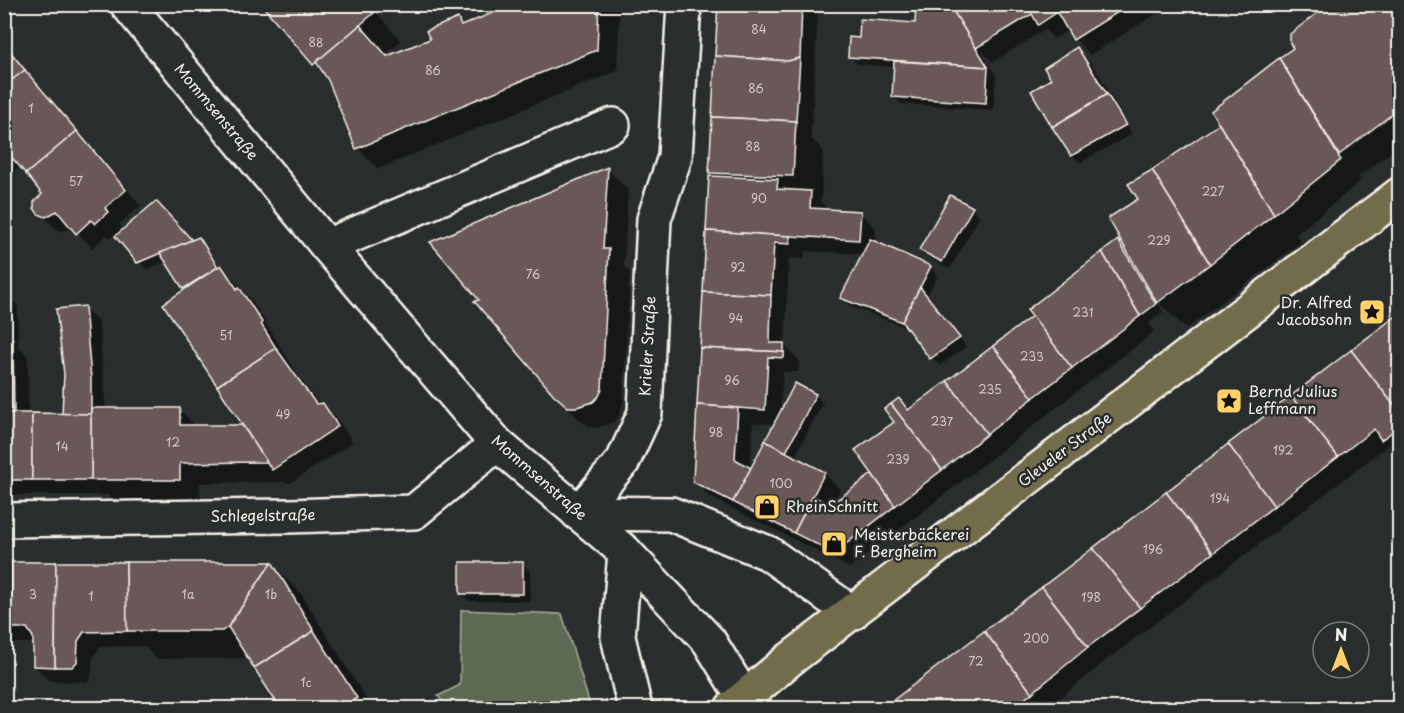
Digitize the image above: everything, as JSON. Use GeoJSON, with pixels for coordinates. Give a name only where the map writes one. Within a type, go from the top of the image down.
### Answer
{"type":"FeatureCollection","features":[{"type":"Feature","properties":{"kind":"main road","name":"Gleueler Straße"},"geometry":{"type":"LineString","coordinates":[[742,705],[789,660],[1400,194]]}},
{"type":"Feature","properties":{"kind":"street","name":"Mommsenstraße"},"geometry":{"type":"LineString","coordinates":[[127,4],[327,246],[497,444],[625,552],[709,641],[742,705]]}},
{"type":"Feature","properties":{"kind":"street","name":"Krieler Straße"},"geometry":{"type":"LineString","coordinates":[[578,513],[623,461],[645,413],[654,219],[675,157],[684,4]]}},
{"type":"Feature","properties":{"kind":"street"},"geometry":{"type":"LineString","coordinates":[[327,246],[613,125]]}},
{"type":"Feature","properties":{"kind":"street","name":"Schlegelstraße"},"geometry":{"type":"LineString","coordinates":[[4,520],[414,512],[497,444]]}},
{"type":"Feature","properties":{"kind":"street"},"geometry":{"type":"LineString","coordinates":[[578,513],[671,514],[768,553],[852,613]]}},
{"type":"Feature","properties":{"kind":"street"},"geometry":{"type":"LineString","coordinates":[[625,552],[618,637],[635,708]]}},
{"type":"Feature","properties":{"kind":"green space"},"geometry":{"type":"Polygon","coordinates":[[[461,610],[562,614],[591,708],[448,708],[438,696],[460,685],[461,610]]]}},
{"type":"Feature","properties":{"kind":"building"},"geometry":{"type":"Polygon","coordinates":[[[261,4],[367,4],[374,13],[313,65],[261,4]]]}},
{"type":"Feature","properties":{"kind":"building"},"geometry":{"type":"Polygon","coordinates":[[[514,4],[599,4],[597,50],[356,149],[328,80],[316,62],[360,25],[387,56],[430,39],[426,31],[458,18],[461,26],[514,4]]]}},
{"type":"Feature","properties":{"kind":"building"},"geometry":{"type":"Polygon","coordinates":[[[718,4],[802,4],[800,58],[788,61],[715,56],[718,4]]]}},
{"type":"Feature","properties":{"kind":"building"},"geometry":{"type":"Polygon","coordinates":[[[916,4],[949,4],[988,67],[848,57],[849,37],[859,38],[860,19],[915,23],[916,4]]]}},
{"type":"Feature","properties":{"kind":"building"},"geometry":{"type":"Polygon","coordinates":[[[949,4],[1051,4],[1056,13],[1038,25],[1032,14],[976,48],[949,4]]]}},
{"type":"Feature","properties":{"kind":"building"},"geometry":{"type":"Polygon","coordinates":[[[1052,4],[1131,4],[1073,40],[1052,4]]]}},
{"type":"Feature","properties":{"kind":"building"},"geometry":{"type":"Polygon","coordinates":[[[1329,4],[1400,4],[1400,108],[1339,155],[1279,58],[1293,48],[1290,43],[1290,34],[1329,4]]]}},
{"type":"Feature","properties":{"kind":"building"},"geometry":{"type":"Polygon","coordinates":[[[4,44],[25,70],[5,86],[4,86],[4,44]]]}},
{"type":"Feature","properties":{"kind":"building"},"geometry":{"type":"Polygon","coordinates":[[[1077,47],[1107,94],[1052,127],[1031,91],[1051,79],[1044,68],[1077,47]]]}},
{"type":"Feature","properties":{"kind":"building"},"geometry":{"type":"Polygon","coordinates":[[[715,56],[788,61],[800,58],[796,121],[712,117],[715,56]]]}},
{"type":"Feature","properties":{"kind":"building"},"geometry":{"type":"Polygon","coordinates":[[[1279,58],[1341,160],[1274,214],[1211,111],[1279,58]]]}},
{"type":"Feature","properties":{"kind":"building"},"geometry":{"type":"Polygon","coordinates":[[[894,61],[988,67],[986,103],[892,97],[894,61]]]}},
{"type":"Feature","properties":{"kind":"building"},"geometry":{"type":"Polygon","coordinates":[[[25,70],[77,131],[26,174],[7,152],[4,154],[4,86],[25,70]]]}},
{"type":"Feature","properties":{"kind":"building"},"geometry":{"type":"Polygon","coordinates":[[[1107,94],[1126,125],[1071,156],[1052,127],[1107,94]]]}},
{"type":"Feature","properties":{"kind":"building"},"geometry":{"type":"Polygon","coordinates":[[[712,117],[796,121],[793,176],[709,173],[712,117]]]}},
{"type":"Feature","properties":{"kind":"building"},"geometry":{"type":"Polygon","coordinates":[[[1219,124],[1274,214],[1210,264],[1152,170],[1219,124]]]}},
{"type":"Feature","properties":{"kind":"building"},"geometry":{"type":"Polygon","coordinates":[[[77,131],[126,190],[105,208],[108,212],[95,224],[91,220],[76,234],[57,211],[46,217],[38,214],[34,208],[34,202],[42,194],[26,174],[77,131]]]}},
{"type":"Feature","properties":{"kind":"building"},"geometry":{"type":"Polygon","coordinates":[[[608,167],[603,249],[609,249],[602,389],[593,402],[568,407],[554,395],[474,301],[479,300],[430,242],[608,167]]]}},
{"type":"Feature","properties":{"kind":"building"},"geometry":{"type":"Polygon","coordinates":[[[1152,170],[1210,264],[1157,303],[1108,218],[1138,199],[1128,184],[1152,170]]]}},
{"type":"Feature","properties":{"kind":"building"},"geometry":{"type":"Polygon","coordinates":[[[709,176],[778,179],[777,189],[811,191],[810,208],[861,211],[859,240],[706,231],[709,176]]]}},
{"type":"Feature","properties":{"kind":"building"},"geometry":{"type":"Polygon","coordinates":[[[950,195],[973,207],[942,262],[919,250],[950,195]]]}},
{"type":"Feature","properties":{"kind":"building"},"geometry":{"type":"Polygon","coordinates":[[[156,201],[192,240],[137,263],[115,236],[156,201]]]}},
{"type":"Feature","properties":{"kind":"building"},"geometry":{"type":"Polygon","coordinates":[[[706,231],[790,236],[790,244],[774,243],[771,295],[703,292],[706,231]]]}},
{"type":"Feature","properties":{"kind":"building"},"geometry":{"type":"Polygon","coordinates":[[[199,237],[218,267],[183,289],[160,253],[199,237]]]}},
{"type":"Feature","properties":{"kind":"building"},"geometry":{"type":"Polygon","coordinates":[[[870,239],[931,266],[902,322],[840,298],[870,239]]]}},
{"type":"Feature","properties":{"kind":"building"},"geometry":{"type":"Polygon","coordinates":[[[1118,240],[1156,304],[1140,316],[1102,252],[1118,240]]]}},
{"type":"Feature","properties":{"kind":"building"},"geometry":{"type":"Polygon","coordinates":[[[1102,252],[1140,316],[1072,368],[1027,310],[1102,252]]]}},
{"type":"Feature","properties":{"kind":"building"},"geometry":{"type":"Polygon","coordinates":[[[221,265],[237,289],[239,287],[276,348],[217,386],[163,304],[221,265]]]}},
{"type":"Feature","properties":{"kind":"building"},"geometry":{"type":"Polygon","coordinates":[[[920,287],[960,338],[930,359],[902,322],[920,287]]]}},
{"type":"Feature","properties":{"kind":"building"},"geometry":{"type":"Polygon","coordinates":[[[703,292],[771,295],[770,343],[784,343],[784,352],[700,348],[703,292]]]}},
{"type":"Feature","properties":{"kind":"building"},"geometry":{"type":"Polygon","coordinates":[[[85,306],[91,379],[91,414],[62,414],[64,374],[56,309],[85,306]]]}},
{"type":"Feature","properties":{"kind":"building"},"geometry":{"type":"Polygon","coordinates":[[[1400,313],[1400,413],[1351,350],[1400,313]]]}},
{"type":"Feature","properties":{"kind":"building"},"geometry":{"type":"Polygon","coordinates":[[[1032,316],[1072,368],[1033,398],[993,346],[1032,316]]]}},
{"type":"Feature","properties":{"kind":"building"},"geometry":{"type":"Polygon","coordinates":[[[4,339],[13,339],[14,413],[4,413],[4,339]]]}},
{"type":"Feature","properties":{"kind":"building"},"geometry":{"type":"Polygon","coordinates":[[[993,346],[1033,398],[987,434],[947,381],[993,346]]]}},
{"type":"Feature","properties":{"kind":"building"},"geometry":{"type":"Polygon","coordinates":[[[276,348],[316,404],[323,403],[338,426],[272,470],[217,386],[276,348]]]}},
{"type":"Feature","properties":{"kind":"building"},"geometry":{"type":"Polygon","coordinates":[[[700,348],[784,352],[784,358],[768,357],[765,410],[697,405],[700,348]]]}},
{"type":"Feature","properties":{"kind":"building"},"geometry":{"type":"Polygon","coordinates":[[[1351,350],[1400,413],[1400,426],[1381,440],[1374,429],[1338,457],[1291,396],[1351,350]]]}},
{"type":"Feature","properties":{"kind":"building"},"geometry":{"type":"Polygon","coordinates":[[[947,381],[987,434],[942,470],[891,404],[899,398],[908,410],[947,381]]]}},
{"type":"Feature","properties":{"kind":"building"},"geometry":{"type":"Polygon","coordinates":[[[795,383],[816,394],[786,452],[765,441],[795,383]]]}},
{"type":"Feature","properties":{"kind":"building"},"geometry":{"type":"Polygon","coordinates":[[[1291,396],[1338,457],[1274,506],[1228,444],[1291,396]]]}},
{"type":"Feature","properties":{"kind":"building"},"geometry":{"type":"Polygon","coordinates":[[[891,404],[942,470],[895,506],[855,450],[894,422],[884,409],[891,404]]]}},
{"type":"Feature","properties":{"kind":"building"},"geometry":{"type":"Polygon","coordinates":[[[697,405],[738,408],[735,459],[751,468],[733,502],[693,482],[697,405]]]}},
{"type":"Feature","properties":{"kind":"building"},"geometry":{"type":"Polygon","coordinates":[[[91,408],[180,408],[180,425],[242,425],[267,462],[180,463],[180,480],[91,480],[91,408]]]}},
{"type":"Feature","properties":{"kind":"building"},"geometry":{"type":"Polygon","coordinates":[[[4,413],[32,413],[32,480],[4,480],[4,413]]]}},
{"type":"Feature","properties":{"kind":"building"},"geometry":{"type":"Polygon","coordinates":[[[32,413],[91,414],[91,480],[32,480],[32,413]]]}},
{"type":"Feature","properties":{"kind":"building"},"geometry":{"type":"Polygon","coordinates":[[[765,441],[825,472],[794,533],[733,502],[765,441]]]}},
{"type":"Feature","properties":{"kind":"building"},"geometry":{"type":"Polygon","coordinates":[[[1228,444],[1274,506],[1213,553],[1166,492],[1228,444]]]}},
{"type":"Feature","properties":{"kind":"building"},"geometry":{"type":"Polygon","coordinates":[[[872,474],[895,506],[834,553],[794,533],[813,496],[830,505],[872,474]]]}},
{"type":"Feature","properties":{"kind":"building"},"geometry":{"type":"Polygon","coordinates":[[[1166,492],[1213,553],[1140,608],[1093,548],[1166,492]]]}},
{"type":"Feature","properties":{"kind":"building"},"geometry":{"type":"Polygon","coordinates":[[[1093,548],[1140,608],[1088,647],[1042,587],[1093,548]]]}},
{"type":"Feature","properties":{"kind":"building"},"geometry":{"type":"Polygon","coordinates":[[[4,562],[11,562],[11,628],[4,628],[4,562]]]}},
{"type":"Feature","properties":{"kind":"building"},"geometry":{"type":"Polygon","coordinates":[[[11,562],[56,562],[55,667],[33,666],[33,637],[27,628],[11,628],[11,562]]]}},
{"type":"Feature","properties":{"kind":"building"},"geometry":{"type":"Polygon","coordinates":[[[56,562],[126,562],[127,631],[84,632],[78,641],[77,662],[72,667],[55,667],[56,562]]]}},
{"type":"Feature","properties":{"kind":"building"},"geometry":{"type":"Polygon","coordinates":[[[126,562],[272,562],[228,627],[222,631],[127,631],[126,562]]]}},
{"type":"Feature","properties":{"kind":"building"},"geometry":{"type":"Polygon","coordinates":[[[272,562],[314,631],[254,668],[228,627],[272,562]]]}},
{"type":"Feature","properties":{"kind":"building"},"geometry":{"type":"Polygon","coordinates":[[[460,562],[523,562],[523,594],[460,594],[460,562]]]}},
{"type":"Feature","properties":{"kind":"building"},"geometry":{"type":"Polygon","coordinates":[[[1042,587],[1088,647],[1032,693],[984,631],[1042,587]]]}},
{"type":"Feature","properties":{"kind":"building"},"geometry":{"type":"Polygon","coordinates":[[[314,631],[357,698],[341,708],[280,708],[254,668],[314,631]]]}},
{"type":"Feature","properties":{"kind":"building"},"geometry":{"type":"Polygon","coordinates":[[[984,631],[1032,693],[1013,708],[1008,708],[1003,701],[994,708],[883,708],[984,631]]]}},
{"type":"Feature","properties":{"kind":"place","name":"Dr. Alfred Jacobsohn"},"geometry":{"type":"Point","coordinates":[1372,312]}},
{"type":"Feature","properties":{"kind":"place","name":"Bernd Julius Leffmann"},"geometry":{"type":"Point","coordinates":[1229,401]}},
{"type":"Feature","properties":{"kind":"place","name":"RheinSchnitt"},"geometry":{"type":"Point","coordinates":[767,507]}},
{"type":"Feature","properties":{"kind":"place","name":"Meisterbäckerei F. Bergheim"},"geometry":{"type":"Point","coordinates":[834,544]}}]}
